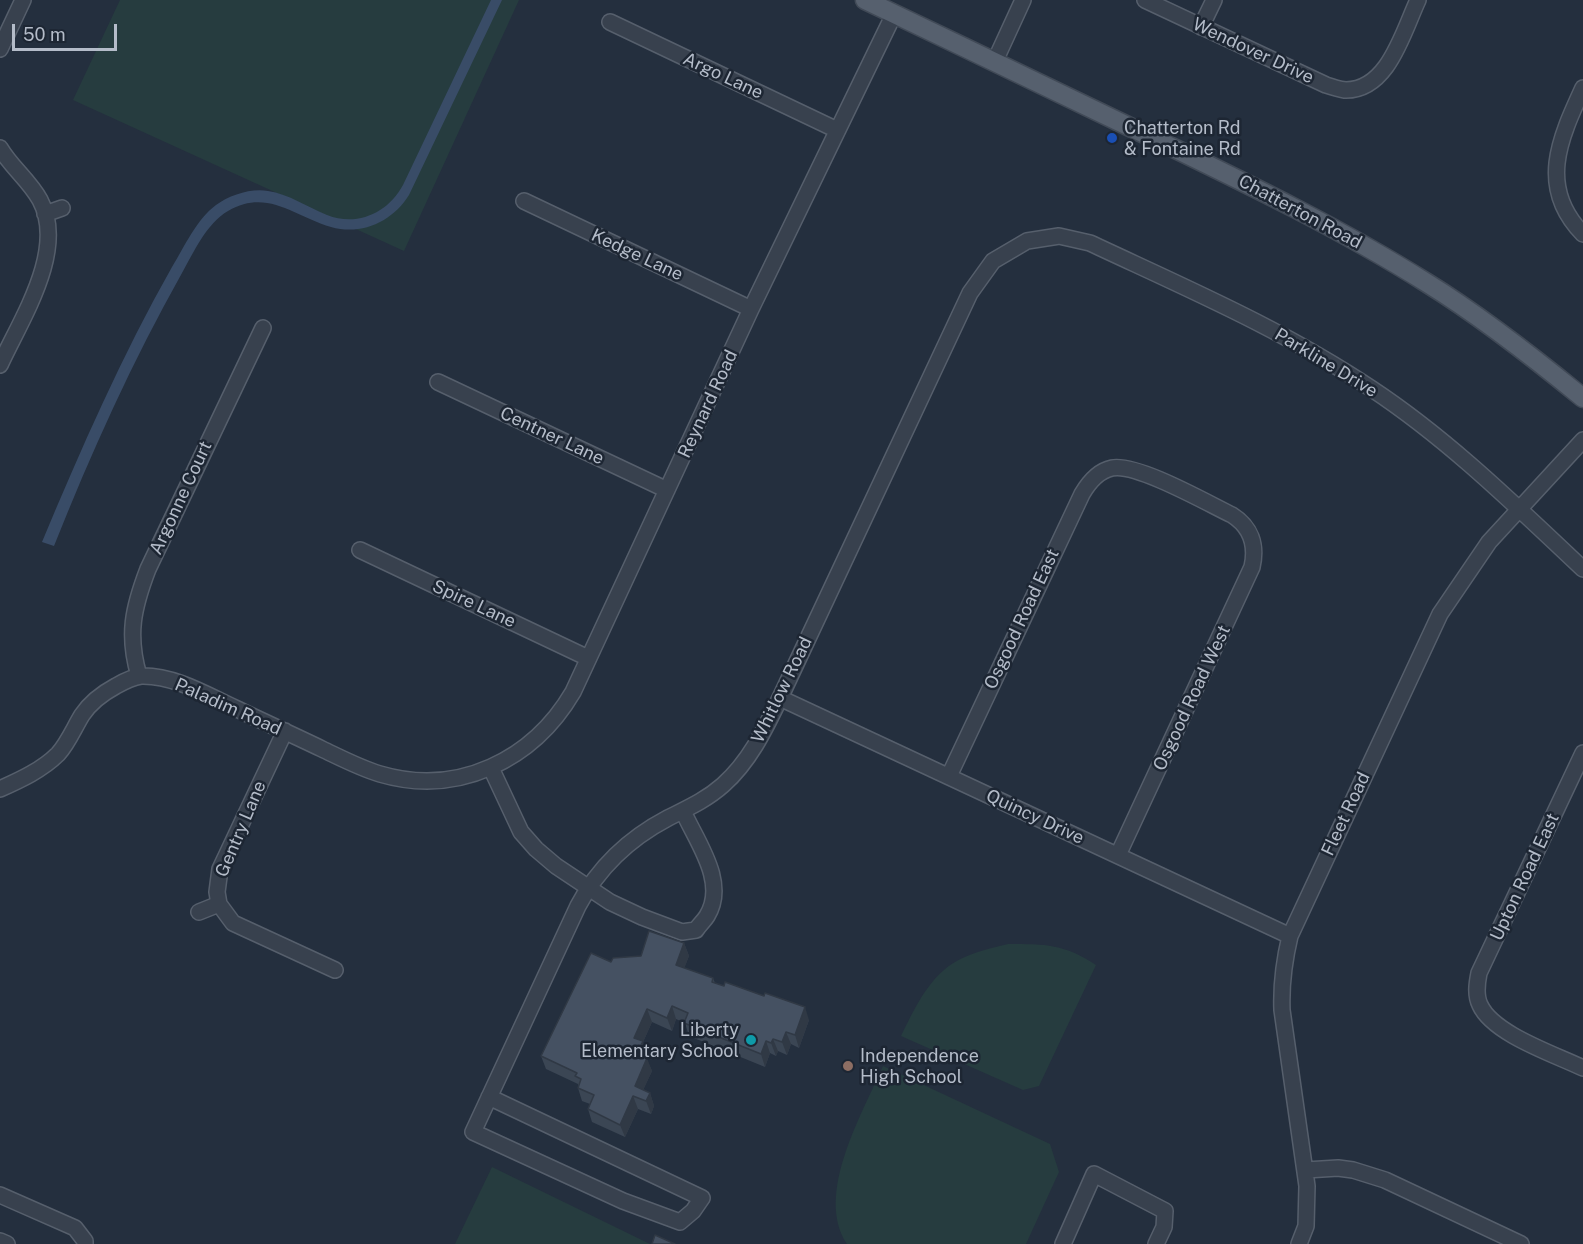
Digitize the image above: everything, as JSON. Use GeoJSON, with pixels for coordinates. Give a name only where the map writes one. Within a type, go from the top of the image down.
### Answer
{"type":"FeatureCollection","features":[{"type":"Feature","properties":{"kind":"main road","name":"Chatterton Road"},"geometry":{"type":"LineString","coordinates":[[865,0],[1317,219],[1427,283],[1471,312],[1513,341],[1583,398]]}},
{"type":"Feature","properties":{"kind":"street"},"geometry":{"type":"LineString","coordinates":[[0,49],[23,0]]}},
{"type":"Feature","properties":{"kind":"street"},"geometry":{"type":"LineString","coordinates":[[995,61],[1023,0]]}},
{"type":"Feature","properties":{"kind":"street","name":"Wendover Drive"},"geometry":{"type":"LineString","coordinates":[[1144,0],[1326,85],[1345,90],[1364,86],[1377,79],[1387,68],[1418,0]]}},
{"type":"Feature","properties":{"kind":"street"},"geometry":{"type":"LineString","coordinates":[[1201,27],[1214,0]]}},
{"type":"Feature","properties":{"kind":"street","name":"Reynard Road"},"geometry":{"type":"LineString","coordinates":[[491,768],[520,751],[545,731],[562,710],[751,309],[894,14]]}},
{"type":"Feature","properties":{"kind":"street","name":"Argo Lane"},"geometry":{"type":"LineString","coordinates":[[610,22],[837,130]]}},
{"type":"Feature","properties":{"kind":"street"},"geometry":{"type":"LineString","coordinates":[[1583,88],[1563,132],[1556,168],[1557,187],[1563,204],[1573,223],[1583,234]]}},
{"type":"Feature","properties":{"kind":"street"},"geometry":{"type":"LineString","coordinates":[[0,148],[41,201],[48,231],[45,261],[35,290],[0,365]]}},
{"type":"Feature","properties":{"kind":"street","name":"Kedge Lane"},"geometry":{"type":"LineString","coordinates":[[524,201],[751,309]]}},
{"type":"Feature","properties":{"kind":"street"},"geometry":{"type":"LineString","coordinates":[[45,214],[62,208]]}},
{"type":"Feature","properties":{"kind":"street","name":"Parkline Drive"},"geometry":{"type":"LineString","coordinates":[[1027,241],[1059,236],[1090,243],[1266,327],[1336,366],[1414,418],[1468,463],[1583,568]]}},
{"type":"Feature","properties":{"kind":"street","name":"Whitlow Road"},"geometry":{"type":"LineString","coordinates":[[489,1097],[702,1198],[693,1211],[680,1222],[623,1201],[473,1132],[489,1097],[588,887],[614,856],[652,827],[710,796],[735,774],[756,745],[970,293],[993,261],[1027,241]]}},
{"type":"Feature","properties":{"kind":"street","name":"Argonne Court"},"geometry":{"type":"LineString","coordinates":[[140,676],[132,639],[133,614],[139,592],[262,328]]}},
{"type":"Feature","properties":{"kind":"street","name":"Centner Lane"},"geometry":{"type":"LineString","coordinates":[[438,382],[667,490]]}},
{"type":"Feature","properties":{"kind":"street","name":"Fleet Road"},"geometry":{"type":"LineString","coordinates":[[1299,1244],[1306,1226],[1306,1170],[1282,1010],[1281,987],[1290,936],[1440,614],[1489,542],[1583,440]]}},
{"type":"Feature","properties":{"kind":"street","name":"Osgood Road West"},"geometry":{"type":"LineString","coordinates":[[1106,470],[1114,467],[1140,472],[1232,515],[1244,524],[1252,537],[1254,557],[1249,575],[1118,855]]}},
{"type":"Feature","properties":{"kind":"street","name":"Osgood Road East"},"geometry":{"type":"LineString","coordinates":[[949,776],[1082,494],[1091,480],[1106,470]]}},
{"type":"Feature","properties":{"kind":"street","name":"Spire Lane"},"geometry":{"type":"LineString","coordinates":[[360,550],[588,658]]}},
{"type":"Feature","properties":{"kind":"street"},"geometry":{"type":"LineString","coordinates":[[0,789],[48,763],[64,745],[83,713],[92,703],[123,682],[140,676]]}},
{"type":"Feature","properties":{"kind":"street","name":"Paladim Road"},"geometry":{"type":"LineString","coordinates":[[140,676],[158,678],[198,691],[363,768],[402,779],[456,778],[491,768]]}},
{"type":"Feature","properties":{"kind":"street","name":"Quincy Drive"},"geometry":{"type":"LineString","coordinates":[[780,698],[1290,936]]}},
{"type":"Feature","properties":{"kind":"street","name":"Gentry Lane"},"geometry":{"type":"LineString","coordinates":[[285,731],[220,869],[217,892],[219,904],[233,922],[243,929],[335,970]]}},
{"type":"Feature","properties":{"kind":"street","name":"Upton Road East"},"geometry":{"type":"LineString","coordinates":[[1583,753],[1479,973],[1476,988],[1478,1003],[1489,1019],[1504,1031],[1583,1068]]}},
{"type":"Feature","properties":{"kind":"street"},"geometry":{"type":"LineString","coordinates":[[491,768],[521,832],[543,856],[610,902],[682,932],[696,930],[708,914],[713,897],[713,875],[683,811]]}},
{"type":"Feature","properties":{"kind":"street"},"geometry":{"type":"LineString","coordinates":[[199,912],[219,904]]}},
{"type":"Feature","properties":{"kind":"street"},"geometry":{"type":"LineString","coordinates":[[1306,1170],[1338,1168],[1386,1180],[1521,1244]]}},
{"type":"Feature","properties":{"kind":"street"},"geometry":{"type":"LineString","coordinates":[[1063,1244],[1094,1174],[1166,1210],[1164,1227],[1156,1244]]}},
{"type":"Feature","properties":{"kind":"street"},"geometry":{"type":"LineString","coordinates":[[0,1195],[75,1228],[85,1244]]}},
{"type":"Feature","properties":{"kind":"street"},"geometry":{"type":"LineString","coordinates":[[0,1241],[7,1244]]}},
{"type":"Feature","properties":{"kind":"green space"},"geometry":{"type":"Polygon","coordinates":[[[120,0],[519,0],[404,251],[73,100],[120,0]]]}},
{"type":"Feature","properties":{"kind":"green space"},"geometry":{"type":"Polygon","coordinates":[[[1008,944],[1033,944],[1064,949],[1096,965],[1039,1086],[1023,1090],[901,1036],[925,993],[944,970],[966,956],[1008,944]]]}},
{"type":"Feature","properties":{"kind":"green space"},"geometry":{"type":"Polygon","coordinates":[[[883,1066],[1050,1144],[1059,1172],[1026,1244],[847,1244],[838,1224],[836,1202],[839,1178],[854,1130],[883,1066]]]}},
{"type":"Feature","properties":{"kind":"green space"},"geometry":{"type":"Polygon","coordinates":[[[492,1167],[650,1244],[455,1244],[492,1167]]]}},
{"type":"Feature","properties":{"kind":"water"},"geometry":{"type":"Polygon","coordinates":[[[491,0],[502,0],[409,195],[394,212],[376,224],[365,228],[343,229],[331,227],[280,206],[255,202],[228,211],[213,223],[196,248],[130,373],[54,546],[42,542],[119,368],[172,267],[203,218],[216,205],[228,198],[255,191],[268,191],[283,195],[338,218],[360,218],[380,210],[397,195],[403,185],[491,0]]]}},
{"type":"Feature","properties":{"kind":"building","name":"Liberty Elementary School"},"geometry":{"type":"Polygon","coordinates":[[[649,931],[684,943],[676,965],[713,978],[712,982],[724,986],[725,982],[805,1007],[795,1035],[786,1032],[782,1042],[773,1039],[771,1043],[766,1041],[761,1054],[684,1023],[688,1013],[672,1006],[667,1018],[647,1009],[634,1038],[643,1041],[637,1054],[647,1058],[635,1086],[650,1093],[646,1101],[633,1096],[620,1125],[588,1109],[594,1095],[578,1088],[581,1079],[575,1076],[577,1073],[541,1056],[591,953],[611,962],[613,958],[641,956],[649,931]]]}},
{"type":"Feature","properties":{"kind":"building"},"geometry":{"type":"Polygon","coordinates":[[[655,1235],[675,1244],[652,1244],[655,1235]]]}},
{"type":"Feature","properties":{"kind":"place","name":"Chatterton Rd & Fontaine Rd"},"geometry":{"type":"Point","coordinates":[1112,138]}},
{"type":"Feature","properties":{"kind":"place","name":"Liberty Elementary School"},"geometry":{"type":"Point","coordinates":[751,1040]}},
{"type":"Feature","properties":{"kind":"place","name":"Independence High School"},"geometry":{"type":"Point","coordinates":[848,1066]}}]}
